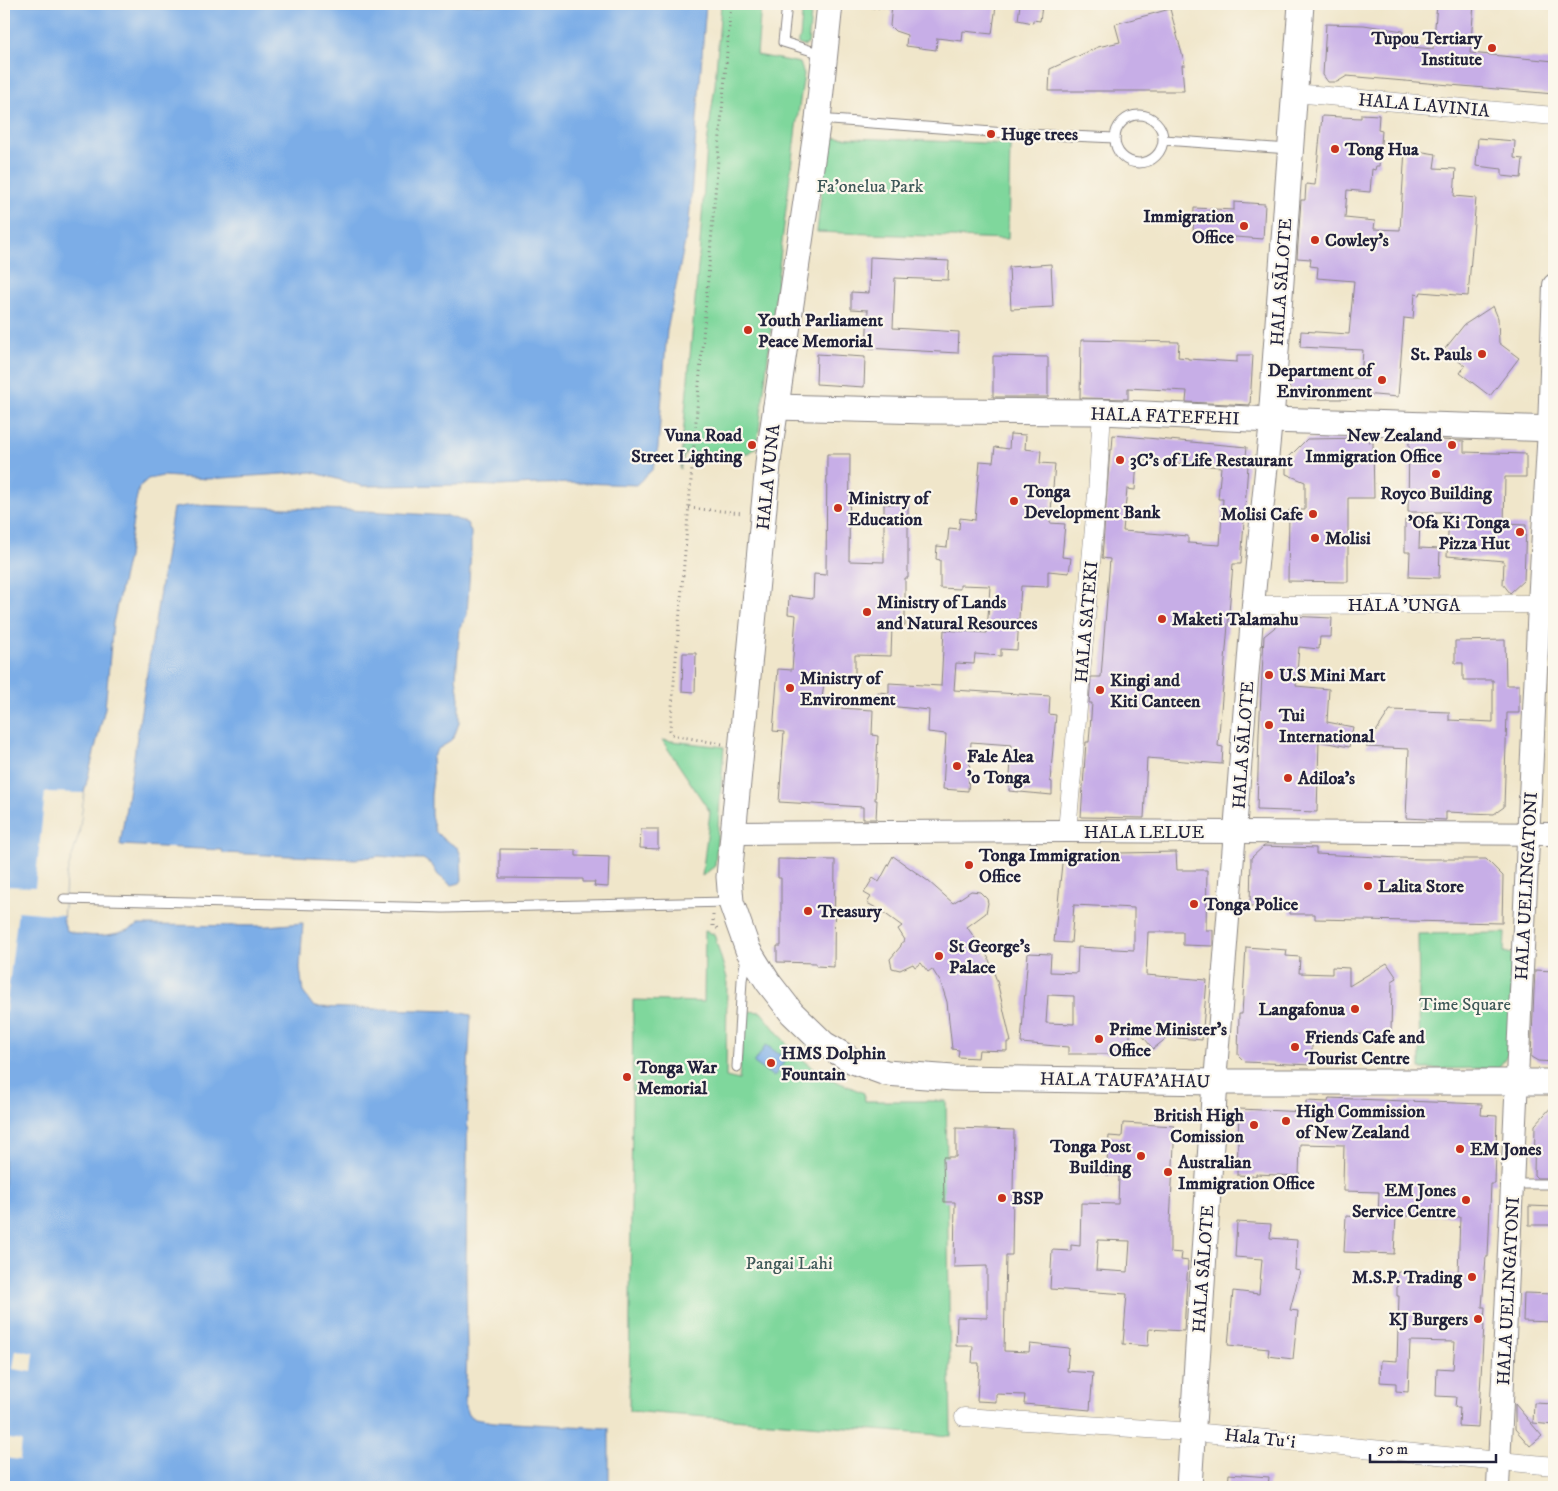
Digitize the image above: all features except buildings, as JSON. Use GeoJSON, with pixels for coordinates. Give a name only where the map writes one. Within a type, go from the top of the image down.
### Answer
{"type":"FeatureCollection","features":[{"type":"Feature","properties":{"kind":"main road","name":"HALA VUNA"},"geometry":{"type":"LineString","coordinates":[[748,950],[731,902],[729,877],[769,454],[818,119],[830,4]]}},
{"type":"Feature","properties":{"kind":"main road","name":"HALA SĀLOTE"},"geometry":{"type":"LineString","coordinates":[[1271,420],[1301,4]]}},
{"type":"Feature","properties":{"kind":"main road","name":"HALA FATEFEHI"},"geometry":{"type":"LineString","coordinates":[[776,407],[926,411],[1102,412],[1271,420],[1552,429]]}},
{"type":"Feature","properties":{"kind":"main road","name":"HALA TAUFA'AHAU"},"geometry":{"type":"LineString","coordinates":[[748,950],[768,982],[792,1013],[824,1044],[853,1061],[886,1073],[953,1078],[1215,1082],[1554,1082]]}},
{"type":"Feature","properties":{"kind":"main road","name":"HALA SĀLOTE"},"geometry":{"type":"LineString","coordinates":[[1188,1487],[1215,1082]]}},
{"type":"Feature","properties":{"kind":"street","name":"HALA LAVINIA"},"geometry":{"type":"LineString","coordinates":[[1294,93],[1554,116]]}},
{"type":"Feature","properties":{"kind":"street","name":"HALA UELINGATONI"},"geometry":{"type":"LineString","coordinates":[[1498,1487],[1529,834],[1547,604],[1554,285]]}},
{"type":"Feature","properties":{"kind":"street","name":"HALA SATEKI"},"geometry":{"type":"LineString","coordinates":[[1067,832],[1097,494],[1102,412]]}},
{"type":"Feature","properties":{"kind":"street","name":"HALA SĀLOTE"},"geometry":{"type":"LineString","coordinates":[[1215,1082],[1253,605],[1271,420]]}},
{"type":"Feature","properties":{"kind":"street","name":"HALA 'UNGA"},"geometry":{"type":"LineString","coordinates":[[1253,605],[1547,604]]}},
{"type":"Feature","properties":{"kind":"street","name":"HALA LELUE"},"geometry":{"type":"LineString","coordinates":[[734,833],[1554,834]]}},
{"type":"Feature","properties":{"kind":"street","name":"Hala Tuʻi"},"geometry":{"type":"LineString","coordinates":[[964,1417],[1193,1432],[1554,1466]]}},
{"type":"Feature","properties":{"kind":"lane"},"geometry":{"type":"LineString","coordinates":[[787,4],[783,42],[825,55]]}},
{"type":"Feature","properties":{"kind":"lane"},"geometry":{"type":"LineString","coordinates":[[1134,115],[1143,115],[1158,123],[1163,131],[1164,140],[1160,152],[1154,158],[1147,162],[1138,163],[1123,157],[1116,146],[1115,138],[1119,125],[1125,119],[1134,115]]}},
{"type":"Feature","properties":{"kind":"lane"},"geometry":{"type":"LineString","coordinates":[[818,119],[1006,133],[1115,138]]}},
{"type":"Feature","properties":{"kind":"lane"},"geometry":{"type":"LineString","coordinates":[[1164,140],[1290,149]]}},
{"type":"Feature","properties":{"kind":"lane"},"geometry":{"type":"LineString","coordinates":[[64,900],[443,908],[731,902]]}},
{"type":"Feature","properties":{"kind":"lane"},"geometry":{"type":"LineString","coordinates":[[737,1067],[742,980],[748,950]]}},
{"type":"Feature","properties":{"kind":"lane"},"geometry":{"type":"LineString","coordinates":[[1513,1184],[1554,1184]]}},
{"type":"Feature","properties":{"kind":"path"},"geometry":{"type":"LineString","coordinates":[[830,4],[889,8]]}},
{"type":"Feature","properties":{"kind":"path"},"geometry":{"type":"LineString","coordinates":[[689,508],[763,515]]}},
{"type":"Feature","properties":{"kind":"green space"},"geometry":{"type":"Polygon","coordinates":[[[721,4],[761,4],[757,55],[800,63],[804,74],[757,447],[748,453],[685,453],[680,469],[707,144],[715,85],[721,4]]]}},
{"type":"Feature","properties":{"kind":"green space"},"geometry":{"type":"Polygon","coordinates":[[[803,4],[812,4],[808,44],[803,46],[798,44],[798,40],[800,38],[803,4]]]}},
{"type":"Feature","properties":{"kind":"green space","name":"Fa'onelua Park"},"geometry":{"type":"Polygon","coordinates":[[[827,137],[1010,144],[1008,239],[817,232],[827,137]]]}},
{"type":"Feature","properties":{"kind":"green space"},"geometry":{"type":"Polygon","coordinates":[[[662,740],[724,747],[715,866],[702,876],[710,812],[662,740]]]}},
{"type":"Feature","properties":{"kind":"green space","name":"Pangai Lahi"},"geometry":{"type":"Polygon","coordinates":[[[705,931],[714,934],[727,978],[726,1077],[739,1080],[745,1011],[761,1012],[794,1053],[826,1077],[864,1093],[865,1101],[946,1101],[951,1436],[629,1411],[633,1000],[704,1002],[705,931]]]}},
{"type":"Feature","properties":{"kind":"green space","name":"Time Square"},"geometry":{"type":"Polygon","coordinates":[[[1505,933],[1504,952],[1512,954],[1510,1053],[1498,1068],[1420,1069],[1418,934],[1505,933]]]}},
{"type":"Feature","properties":{"kind":"water"},"geometry":{"type":"Polygon","coordinates":[[[4,4],[706,4],[689,222],[667,330],[658,448],[653,469],[636,485],[582,483],[499,486],[362,486],[312,472],[208,479],[163,476],[148,479],[139,487],[135,506],[128,557],[113,623],[105,708],[84,793],[79,833],[66,876],[63,919],[66,930],[93,936],[121,932],[138,925],[267,926],[303,923],[300,968],[303,992],[314,1007],[451,1011],[471,1015],[468,1069],[467,1352],[465,1406],[468,1415],[475,1419],[494,1422],[609,1428],[609,1487],[4,1487],[4,4]]]}},
{"type":"Feature","properties":{"kind":"water"},"geometry":{"type":"Polygon","coordinates":[[[194,505],[350,510],[448,516],[467,523],[471,532],[471,550],[467,615],[460,628],[456,677],[459,698],[459,723],[454,737],[438,749],[432,758],[433,778],[431,795],[431,815],[435,831],[458,848],[461,856],[462,880],[460,883],[452,885],[447,882],[438,875],[432,865],[423,859],[379,856],[357,859],[223,853],[222,850],[120,845],[173,508],[194,505]]]}},
{"type":"Feature","properties":{"kind":"water"},"geometry":{"type":"Polygon","coordinates":[[[766,1045],[786,1059],[774,1077],[754,1063],[766,1045]]]}},
{"type":"Feature","properties":{"kind":"pier"},"geometry":{"type":"Polygon","coordinates":[[[45,792],[84,793],[79,833],[66,876],[63,915],[18,911],[4,1025],[4,886],[35,887],[45,792]]]}},
{"type":"Feature","properties":{"kind":"pier"},"geometry":{"type":"Polygon","coordinates":[[[16,1350],[34,1353],[32,1372],[13,1369],[16,1350]]]}},
{"type":"Feature","properties":{"kind":"pier"},"geometry":{"type":"Polygon","coordinates":[[[4,1438],[22,1441],[20,1460],[4,1458],[4,1438]]]}},
{"type":"Feature","properties":{"kind":"place","name":"Tupou Tertiary Institute"},"geometry":{"type":"Point","coordinates":[1492,48]}},
{"type":"Feature","properties":{"kind":"place","name":"Huge trees"},"geometry":{"type":"Point","coordinates":[991,134]}},
{"type":"Feature","properties":{"kind":"place","name":"Tong Hua"},"geometry":{"type":"Point","coordinates":[1335,149]}},
{"type":"Feature","properties":{"kind":"place","name":"Immigration Office"},"geometry":{"type":"Point","coordinates":[1244,226]}},
{"type":"Feature","properties":{"kind":"place","name":"Cowley's"},"geometry":{"type":"Point","coordinates":[1315,240]}},
{"type":"Feature","properties":{"kind":"place","name":"Youth Parliament Peace Memorial"},"geometry":{"type":"Point","coordinates":[748,330]}},
{"type":"Feature","properties":{"kind":"place","name":"St. Pauls"},"geometry":{"type":"Point","coordinates":[1482,354]}},
{"type":"Feature","properties":{"kind":"place","name":"Department of Environment"},"geometry":{"type":"Point","coordinates":[1382,380]}},
{"type":"Feature","properties":{"kind":"place","name":"Vuna Road Street Lighting"},"geometry":{"type":"Point","coordinates":[752,445]}},
{"type":"Feature","properties":{"kind":"place","name":"New Zealand Immigration Office"},"geometry":{"type":"Point","coordinates":[1452,445]}},
{"type":"Feature","properties":{"kind":"place","name":"3C's of Life Restaurant"},"geometry":{"type":"Point","coordinates":[1120,460]}},
{"type":"Feature","properties":{"kind":"place","name":"Royco Building"},"geometry":{"type":"Point","coordinates":[1436,474]}},
{"type":"Feature","properties":{"kind":"place","name":"Tonga Development Bank"},"geometry":{"type":"Point","coordinates":[1014,501]}},
{"type":"Feature","properties":{"kind":"place","name":"Ministry of Education"},"geometry":{"type":"Point","coordinates":[838,508]}},
{"type":"Feature","properties":{"kind":"place","name":"Molisi Cafe"},"geometry":{"type":"Point","coordinates":[1313,514]}},
{"type":"Feature","properties":{"kind":"place","name":"'Ofa Ki Tonga Pizza Hut"},"geometry":{"type":"Point","coordinates":[1520,532]}},
{"type":"Feature","properties":{"kind":"place","name":"Molisi"},"geometry":{"type":"Point","coordinates":[1315,538]}},
{"type":"Feature","properties":{"kind":"place","name":"Ministry of Lands and Natural Resources"},"geometry":{"type":"Point","coordinates":[867,612]}},
{"type":"Feature","properties":{"kind":"place","name":"Maketi Talamahu"},"geometry":{"type":"Point","coordinates":[1162,619]}},
{"type":"Feature","properties":{"kind":"place","name":"U.S Mini Mart"},"geometry":{"type":"Point","coordinates":[1269,675]}},
{"type":"Feature","properties":{"kind":"place","name":"Ministry of Environment"},"geometry":{"type":"Point","coordinates":[790,688]}},
{"type":"Feature","properties":{"kind":"place","name":"Kingi and Kiti Canteen"},"geometry":{"type":"Point","coordinates":[1100,690]}},
{"type":"Feature","properties":{"kind":"place","name":"Tui International"},"geometry":{"type":"Point","coordinates":[1269,725]}},
{"type":"Feature","properties":{"kind":"place","name":"Fale Alea 'o Tonga"},"geometry":{"type":"Point","coordinates":[957,766]}},
{"type":"Feature","properties":{"kind":"place","name":"Adiloa's"},"geometry":{"type":"Point","coordinates":[1288,778]}},
{"type":"Feature","properties":{"kind":"place","name":"Tonga Immigration Office"},"geometry":{"type":"Point","coordinates":[969,865]}},
{"type":"Feature","properties":{"kind":"place","name":"Lalita Store"},"geometry":{"type":"Point","coordinates":[1368,886]}},
{"type":"Feature","properties":{"kind":"place","name":"Tonga Police"},"geometry":{"type":"Point","coordinates":[1194,904]}},
{"type":"Feature","properties":{"kind":"place","name":"Treasury"},"geometry":{"type":"Point","coordinates":[808,911]}},
{"type":"Feature","properties":{"kind":"place","name":"St George's Palace"},"geometry":{"type":"Point","coordinates":[939,956]}},
{"type":"Feature","properties":{"kind":"place","name":"Langafonua"},"geometry":{"type":"Point","coordinates":[1355,1009]}},
{"type":"Feature","properties":{"kind":"place","name":"Prime Minister's Office"},"geometry":{"type":"Point","coordinates":[1099,1039]}},
{"type":"Feature","properties":{"kind":"place","name":"Friends Cafe and Tourist Centre"},"geometry":{"type":"Point","coordinates":[1295,1047]}},
{"type":"Feature","properties":{"kind":"place","name":"HMS Dolphin Fountain"},"geometry":{"type":"Point","coordinates":[771,1063]}},
{"type":"Feature","properties":{"kind":"place","name":"Tonga War Memorial"},"geometry":{"type":"Point","coordinates":[627,1077]}},
{"type":"Feature","properties":{"kind":"place","name":"High Commission of New Zealand"},"geometry":{"type":"Point","coordinates":[1286,1121]}},
{"type":"Feature","properties":{"kind":"place","name":"British High Comission"},"geometry":{"type":"Point","coordinates":[1254,1125]}},
{"type":"Feature","properties":{"kind":"place","name":"EM Jones"},"geometry":{"type":"Point","coordinates":[1460,1149]}},
{"type":"Feature","properties":{"kind":"place","name":"Tonga Post Building"},"geometry":{"type":"Point","coordinates":[1141,1156]}},
{"type":"Feature","properties":{"kind":"place","name":"Australian Immigration Office"},"geometry":{"type":"Point","coordinates":[1168,1172]}},
{"type":"Feature","properties":{"kind":"place","name":"BSP"},"geometry":{"type":"Point","coordinates":[1002,1198]}},
{"type":"Feature","properties":{"kind":"place","name":"EM Jones Service Centre"},"geometry":{"type":"Point","coordinates":[1466,1200]}},
{"type":"Feature","properties":{"kind":"place","name":"M.S.P. Trading"},"geometry":{"type":"Point","coordinates":[1472,1277]}},
{"type":"Feature","properties":{"kind":"place","name":"KJ Burgers"},"geometry":{"type":"Point","coordinates":[1478,1319]}}]}
